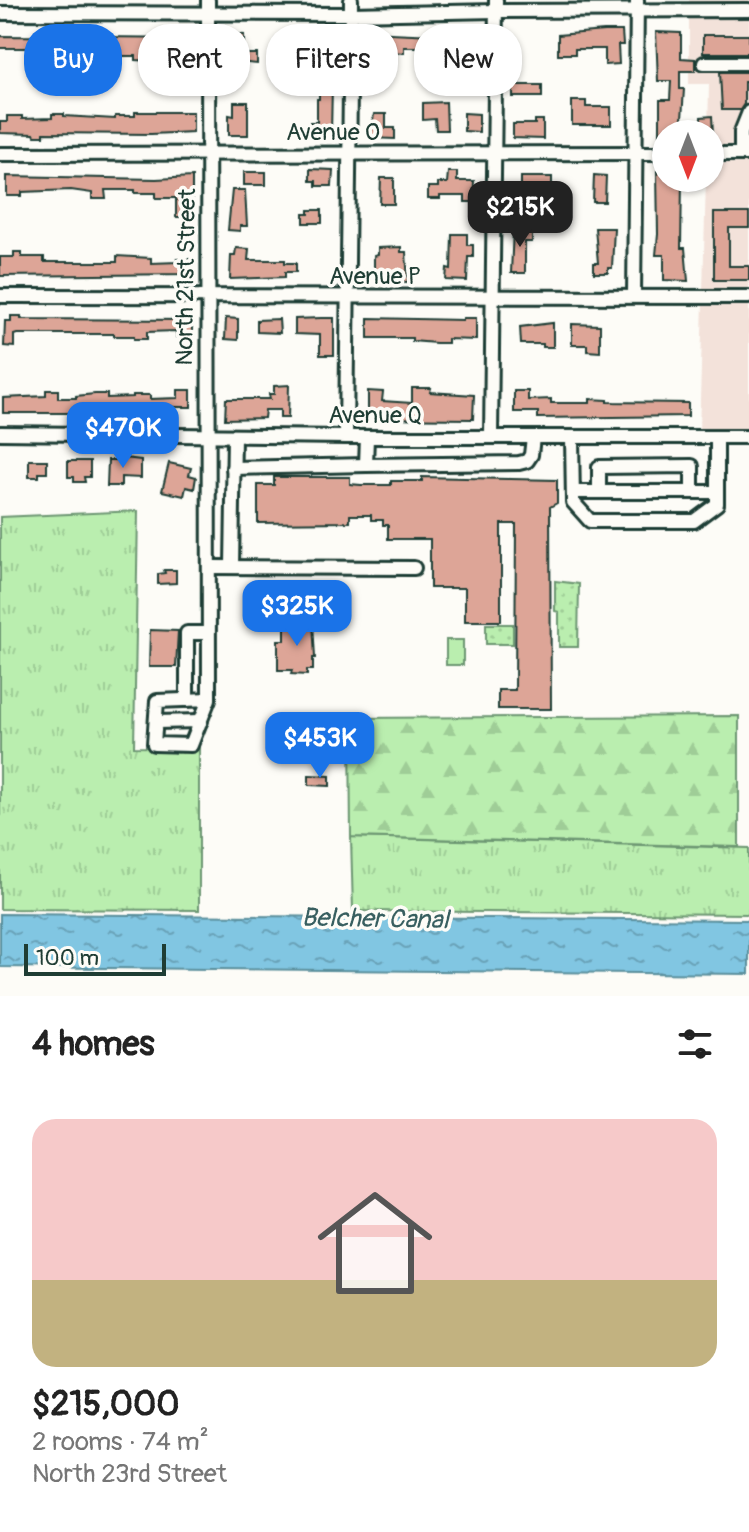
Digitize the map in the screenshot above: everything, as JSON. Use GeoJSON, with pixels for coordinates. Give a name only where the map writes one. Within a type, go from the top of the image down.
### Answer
{"type":"FeatureCollection","features":[{"type":"Feature","properties":{"kind":"street"},"geometry":{"type":"LineString","coordinates":[[346,437],[351,0]]}},
{"type":"Feature","properties":{"kind":"street"},"geometry":{"type":"LineString","coordinates":[[491,437],[496,5]]}},
{"type":"Feature","properties":{"kind":"street"},"geometry":{"type":"LineString","coordinates":[[0,13],[208,6],[351,14],[496,5],[716,5],[749,10]]}},
{"type":"Feature","properties":{"kind":"street","name":"North 21st Street"},"geometry":{"type":"LineString","coordinates":[[208,6],[209,699]]}},
{"type":"Feature","properties":{"kind":"street"},"geometry":{"type":"LineString","coordinates":[[634,296],[637,6]]}},
{"type":"Feature","properties":{"kind":"street"},"geometry":{"type":"LineString","coordinates":[[704,63],[749,63]]}},
{"type":"Feature","properties":{"kind":"street"},"geometry":{"type":"LineString","coordinates":[[724,154],[745,154],[741,132],[749,112]]}},
{"type":"Feature","properties":{"kind":"street","name":"Avenue O"},"geometry":{"type":"LineString","coordinates":[[0,154],[652,153]]}},
{"type":"Feature","properties":{"kind":"street","name":"Avenue P"},"geometry":{"type":"LineString","coordinates":[[0,296],[749,297]]}},
{"type":"Feature","properties":{"kind":"street","name":"Avenue Q"},"geometry":{"type":"LineString","coordinates":[[0,433],[749,437]]}},
{"type":"Feature","properties":{"kind":"street"},"geometry":{"type":"LineString","coordinates":[[232,567],[234,436]]}},
{"type":"Feature","properties":{"kind":"street"},"geometry":{"type":"LineString","coordinates":[[366,465],[367,437]]}},
{"type":"Feature","properties":{"kind":"street"},"geometry":{"type":"LineString","coordinates":[[233,468],[519,463],[527,461],[531,455],[533,437]]}},
{"type":"Feature","properties":{"kind":"street"},"geometry":{"type":"LineString","coordinates":[[572,437],[573,502],[590,521],[694,521],[717,504],[717,437]]}},
{"type":"Feature","properties":{"kind":"street"},"geometry":{"type":"LineString","coordinates":[[599,492],[599,467],[692,466],[692,492]]}},
{"type":"Feature","properties":{"kind":"street"},"geometry":{"type":"LineString","coordinates":[[573,492],[717,492]]}},
{"type":"Feature","properties":{"kind":"street"},"geometry":{"type":"LineString","coordinates":[[209,567],[414,568]]}},
{"type":"Feature","properties":{"kind":"street"},"geometry":{"type":"LineString","coordinates":[[187,700],[187,633],[208,633]]}},
{"type":"Feature","properties":{"kind":"street"},"geometry":{"type":"LineString","coordinates":[[209,699],[191,745],[154,744],[157,701],[187,700],[209,699]]}},
{"type":"Feature","properties":{"kind":"street"},"geometry":{"type":"LineString","coordinates":[[156,722],[201,721]]}},
{"type":"Feature","properties":{"kind":"shaded area"},"geometry":{"type":"Polygon","coordinates":[[[689,0],[749,0],[749,5],[689,5],[689,0]]]}},
{"type":"Feature","properties":{"kind":"shaded area"},"geometry":{"type":"Polygon","coordinates":[[[689,16],[749,16],[749,148],[724,148],[724,120],[708,120],[709,84],[689,84],[689,16]]]}},
{"type":"Feature","properties":{"kind":"shaded area"},"geometry":{"type":"Polygon","coordinates":[[[724,159],[749,159],[749,292],[703,291],[706,192],[724,192],[724,159]]]}},
{"type":"Feature","properties":{"kind":"shaded area"},"geometry":{"type":"Polygon","coordinates":[[[703,302],[749,302],[749,431],[699,432],[703,302]]]}},
{"type":"Feature","properties":{"kind":"green space"},"geometry":{"type":"Polygon","coordinates":[[[138,511],[134,747],[199,748],[199,910],[0,909],[0,517],[138,511]]]}},
{"type":"Feature","properties":{"kind":"green space"},"geometry":{"type":"Polygon","coordinates":[[[555,581],[579,584],[578,647],[559,647],[555,581]]]}},
{"type":"Feature","properties":{"kind":"green space"},"geometry":{"type":"Polygon","coordinates":[[[486,624],[513,624],[513,644],[486,644],[486,624]]]}},
{"type":"Feature","properties":{"kind":"green space"},"geometry":{"type":"Polygon","coordinates":[[[446,640],[463,640],[463,665],[446,665],[446,640]]]}},
{"type":"Feature","properties":{"kind":"green space"},"geometry":{"type":"Polygon","coordinates":[[[739,716],[739,847],[351,837],[350,725],[347,718],[739,716]]]}},
{"type":"Feature","properties":{"kind":"green space"},"geometry":{"type":"Polygon","coordinates":[[[351,837],[749,848],[749,914],[353,911],[351,837]]]}},
{"type":"Feature","properties":{"kind":"water","name":"Belcher Canal"},"geometry":{"type":"Polygon","coordinates":[[[0,914],[749,920],[749,974],[0,967],[0,914]]]}},
{"type":"Feature","properties":{"kind":"building"},"geometry":{"type":"Polygon","coordinates":[[[622,31],[623,45],[618,45],[619,64],[605,65],[605,49],[575,49],[575,54],[558,54],[558,35],[622,31]]]}},
{"type":"Feature","properties":{"kind":"building"},"geometry":{"type":"Polygon","coordinates":[[[656,32],[681,33],[681,58],[695,59],[695,71],[680,71],[680,89],[684,89],[682,120],[660,120],[660,100],[670,100],[671,81],[658,81],[656,32]]]}},
{"type":"Feature","properties":{"kind":"building"},"geometry":{"type":"Polygon","coordinates":[[[398,33],[414,34],[414,47],[404,47],[404,53],[398,52],[398,33]]]}},
{"type":"Feature","properties":{"kind":"building"},"geometry":{"type":"Polygon","coordinates":[[[703,35],[749,35],[749,53],[703,53],[703,35]]]}},
{"type":"Feature","properties":{"kind":"building"},"geometry":{"type":"Polygon","coordinates":[[[0,36],[24,36],[24,48],[0,48],[0,36]]]}},
{"type":"Feature","properties":{"kind":"building"},"geometry":{"type":"Polygon","coordinates":[[[122,37],[138,37],[138,60],[136,56],[122,56],[122,37]]]}},
{"type":"Feature","properties":{"kind":"building"},"geometry":{"type":"Polygon","coordinates":[[[250,54],[257,54],[257,64],[250,63],[250,54]]]}},
{"type":"Feature","properties":{"kind":"building"},"geometry":{"type":"Polygon","coordinates":[[[720,72],[749,72],[749,82],[744,82],[744,104],[740,110],[722,110],[720,72]]]}},
{"type":"Feature","properties":{"kind":"building"},"geometry":{"type":"Polygon","coordinates":[[[522,85],[542,85],[542,97],[513,97],[522,96],[522,85]]]}},
{"type":"Feature","properties":{"kind":"building"},"geometry":{"type":"Polygon","coordinates":[[[319,96],[332,96],[331,135],[310,135],[310,122],[317,122],[319,96]]]}},
{"type":"Feature","properties":{"kind":"building"},"geometry":{"type":"Polygon","coordinates":[[[572,101],[586,101],[586,107],[611,107],[611,125],[572,125],[572,101]]]}},
{"type":"Feature","properties":{"kind":"building"},"geometry":{"type":"Polygon","coordinates":[[[234,102],[248,102],[248,135],[229,135],[229,115],[234,116],[234,102]]]}},
{"type":"Feature","properties":{"kind":"building"},"geometry":{"type":"Polygon","coordinates":[[[446,102],[447,130],[436,130],[435,119],[423,120],[423,103],[446,102]]]}},
{"type":"Feature","properties":{"kind":"building"},"geometry":{"type":"Polygon","coordinates":[[[135,112],[193,112],[193,132],[44,133],[44,136],[0,133],[0,122],[7,122],[7,116],[52,118],[52,114],[64,114],[115,119],[115,116],[135,116],[135,112]]]}},
{"type":"Feature","properties":{"kind":"building"},"geometry":{"type":"Polygon","coordinates":[[[464,113],[479,114],[479,132],[464,131],[464,113]]]}},
{"type":"Feature","properties":{"kind":"building"},"geometry":{"type":"Polygon","coordinates":[[[374,114],[386,114],[386,128],[395,128],[395,139],[370,138],[374,114]]]}},
{"type":"Feature","properties":{"kind":"building"},"geometry":{"type":"Polygon","coordinates":[[[535,120],[543,120],[543,139],[513,138],[513,124],[535,124],[535,120]]]}},
{"type":"Feature","properties":{"kind":"building"},"geometry":{"type":"Polygon","coordinates":[[[310,169],[333,170],[332,186],[316,186],[316,181],[310,181],[310,169]]]}},
{"type":"Feature","properties":{"kind":"building"},"geometry":{"type":"Polygon","coordinates":[[[244,172],[266,172],[266,185],[244,185],[244,172]]]}},
{"type":"Feature","properties":{"kind":"building"},"geometry":{"type":"Polygon","coordinates":[[[448,172],[457,172],[457,181],[474,181],[473,202],[465,202],[465,196],[428,199],[428,187],[447,183],[448,172]]]}},
{"type":"Feature","properties":{"kind":"building"},"geometry":{"type":"Polygon","coordinates":[[[594,175],[606,176],[605,202],[593,202],[594,175]]]}},
{"type":"Feature","properties":{"kind":"building"},"geometry":{"type":"Polygon","coordinates":[[[7,176],[192,177],[192,211],[183,210],[183,217],[176,217],[176,198],[156,198],[156,193],[135,193],[135,190],[105,190],[106,199],[92,199],[92,193],[71,190],[22,192],[22,196],[7,196],[7,176]]]}},
{"type":"Feature","properties":{"kind":"building"},"geometry":{"type":"Polygon","coordinates":[[[521,177],[552,177],[552,189],[539,189],[539,197],[521,197],[521,177]]]}},
{"type":"Feature","properties":{"kind":"building"},"geometry":{"type":"Polygon","coordinates":[[[381,178],[394,178],[394,204],[380,204],[381,178]]]}},
{"type":"Feature","properties":{"kind":"building"},"geometry":{"type":"Polygon","coordinates":[[[232,190],[245,190],[247,226],[240,226],[240,231],[228,230],[232,190]]]}},
{"type":"Feature","properties":{"kind":"building"},"geometry":{"type":"Polygon","coordinates":[[[657,192],[682,192],[681,248],[685,248],[688,281],[664,280],[664,255],[656,255],[657,192]]]}},
{"type":"Feature","properties":{"kind":"building"},"geometry":{"type":"Polygon","coordinates":[[[309,210],[322,210],[322,223],[304,223],[304,214],[309,214],[309,210]]]}},
{"type":"Feature","properties":{"kind":"building"},"geometry":{"type":"Polygon","coordinates":[[[714,213],[749,213],[749,228],[729,228],[729,266],[749,266],[749,280],[714,280],[714,213]]]}},
{"type":"Feature","properties":{"kind":"building"},"geometry":{"type":"Polygon","coordinates":[[[595,228],[614,228],[612,268],[608,268],[608,273],[594,273],[594,263],[598,263],[595,228]]]}},
{"type":"Feature","properties":{"kind":"building"},"geometry":{"type":"Polygon","coordinates":[[[513,229],[532,229],[532,242],[525,242],[525,273],[511,273],[513,229]]]}},
{"type":"Feature","properties":{"kind":"building"},"geometry":{"type":"Polygon","coordinates":[[[452,234],[467,234],[467,245],[473,245],[473,257],[468,257],[467,281],[446,280],[447,268],[451,269],[452,234]]]}},
{"type":"Feature","properties":{"kind":"building"},"geometry":{"type":"Polygon","coordinates":[[[401,247],[401,252],[406,252],[408,282],[374,281],[374,256],[378,255],[378,248],[401,247]]]}},
{"type":"Feature","properties":{"kind":"building"},"geometry":{"type":"Polygon","coordinates":[[[236,248],[249,249],[248,260],[296,263],[296,272],[285,272],[285,277],[230,279],[231,255],[235,255],[236,248]]]}},
{"type":"Feature","properties":{"kind":"building"},"geometry":{"type":"Polygon","coordinates":[[[14,252],[22,252],[22,257],[44,257],[44,262],[117,262],[117,256],[151,258],[151,263],[189,259],[189,274],[0,276],[0,257],[14,257],[14,252]]]}},
{"type":"Feature","properties":{"kind":"building"},"geometry":{"type":"Polygon","coordinates":[[[11,316],[21,316],[21,319],[192,320],[192,337],[176,337],[176,331],[147,332],[147,339],[114,334],[17,334],[14,335],[14,347],[4,346],[5,321],[11,321],[11,316]]]}},
{"type":"Feature","properties":{"kind":"building"},"geometry":{"type":"Polygon","coordinates":[[[226,318],[238,319],[238,340],[225,339],[226,318]]]}},
{"type":"Feature","properties":{"kind":"building"},"geometry":{"type":"Polygon","coordinates":[[[334,318],[334,355],[320,355],[320,335],[295,334],[295,319],[334,318]]]}},
{"type":"Feature","properties":{"kind":"building"},"geometry":{"type":"Polygon","coordinates":[[[368,318],[476,318],[476,340],[448,339],[448,343],[436,343],[412,341],[412,338],[368,338],[368,318]]]}},
{"type":"Feature","properties":{"kind":"building"},"geometry":{"type":"Polygon","coordinates":[[[279,319],[280,333],[257,332],[257,320],[279,319]]]}},
{"type":"Feature","properties":{"kind":"building"},"geometry":{"type":"Polygon","coordinates":[[[553,323],[553,347],[521,344],[520,327],[553,323]]]}},
{"type":"Feature","properties":{"kind":"building"},"geometry":{"type":"Polygon","coordinates":[[[572,324],[600,325],[600,352],[587,351],[587,345],[572,345],[572,324]]]}},
{"type":"Feature","properties":{"kind":"building"},"geometry":{"type":"Polygon","coordinates":[[[289,385],[288,418],[280,418],[280,410],[265,410],[264,418],[225,419],[226,399],[270,399],[269,394],[274,394],[274,386],[289,385]]]}},
{"type":"Feature","properties":{"kind":"building"},"geometry":{"type":"Polygon","coordinates":[[[412,388],[474,395],[473,419],[368,418],[368,391],[383,392],[382,401],[412,403],[412,388]]]}},
{"type":"Feature","properties":{"kind":"building"},"geometry":{"type":"Polygon","coordinates":[[[46,390],[58,390],[58,398],[107,394],[107,398],[150,395],[150,399],[178,398],[178,390],[191,390],[191,407],[171,407],[171,413],[3,413],[3,398],[46,396],[46,390]]]}},
{"type":"Feature","properties":{"kind":"building"},"geometry":{"type":"Polygon","coordinates":[[[514,391],[528,391],[528,400],[551,399],[551,403],[590,403],[590,399],[688,403],[688,416],[538,418],[538,412],[514,412],[514,391]]]}},
{"type":"Feature","properties":{"kind":"building"},"geometry":{"type":"Polygon","coordinates":[[[116,457],[141,460],[141,478],[121,477],[121,486],[107,486],[108,460],[116,460],[116,457]]]}},
{"type":"Feature","properties":{"kind":"building"},"geometry":{"type":"Polygon","coordinates":[[[29,460],[47,460],[47,473],[29,477],[29,460]]]}},
{"type":"Feature","properties":{"kind":"building"},"geometry":{"type":"Polygon","coordinates":[[[68,461],[90,461],[90,477],[84,477],[85,482],[74,482],[74,477],[68,477],[68,461]]]}},
{"type":"Feature","properties":{"kind":"building"},"geometry":{"type":"Polygon","coordinates":[[[169,463],[191,468],[189,475],[196,477],[194,489],[186,487],[184,496],[162,491],[169,463]]]}},
{"type":"Feature","properties":{"kind":"building"},"geometry":{"type":"Polygon","coordinates":[[[274,477],[350,477],[350,484],[361,485],[422,481],[422,477],[557,480],[557,503],[550,507],[551,709],[498,709],[498,690],[515,690],[516,524],[501,524],[501,621],[465,621],[465,588],[430,588],[430,539],[388,539],[388,525],[383,525],[383,520],[371,520],[371,515],[350,515],[350,522],[258,523],[258,485],[274,485],[274,477]]]}},
{"type":"Feature","properties":{"kind":"building"},"geometry":{"type":"Polygon","coordinates":[[[164,570],[176,570],[176,583],[158,584],[158,574],[165,573],[164,570]]]}},
{"type":"Feature","properties":{"kind":"building"},"geometry":{"type":"Polygon","coordinates":[[[285,622],[313,622],[315,658],[313,670],[307,670],[307,675],[278,670],[278,640],[285,640],[285,622]]]}},
{"type":"Feature","properties":{"kind":"building"},"geometry":{"type":"Polygon","coordinates":[[[150,630],[178,631],[176,667],[149,667],[150,630]]]}},
{"type":"Feature","properties":{"kind":"building"},"geometry":{"type":"Polygon","coordinates":[[[309,775],[330,776],[330,786],[309,785],[309,775]]]}}]}
